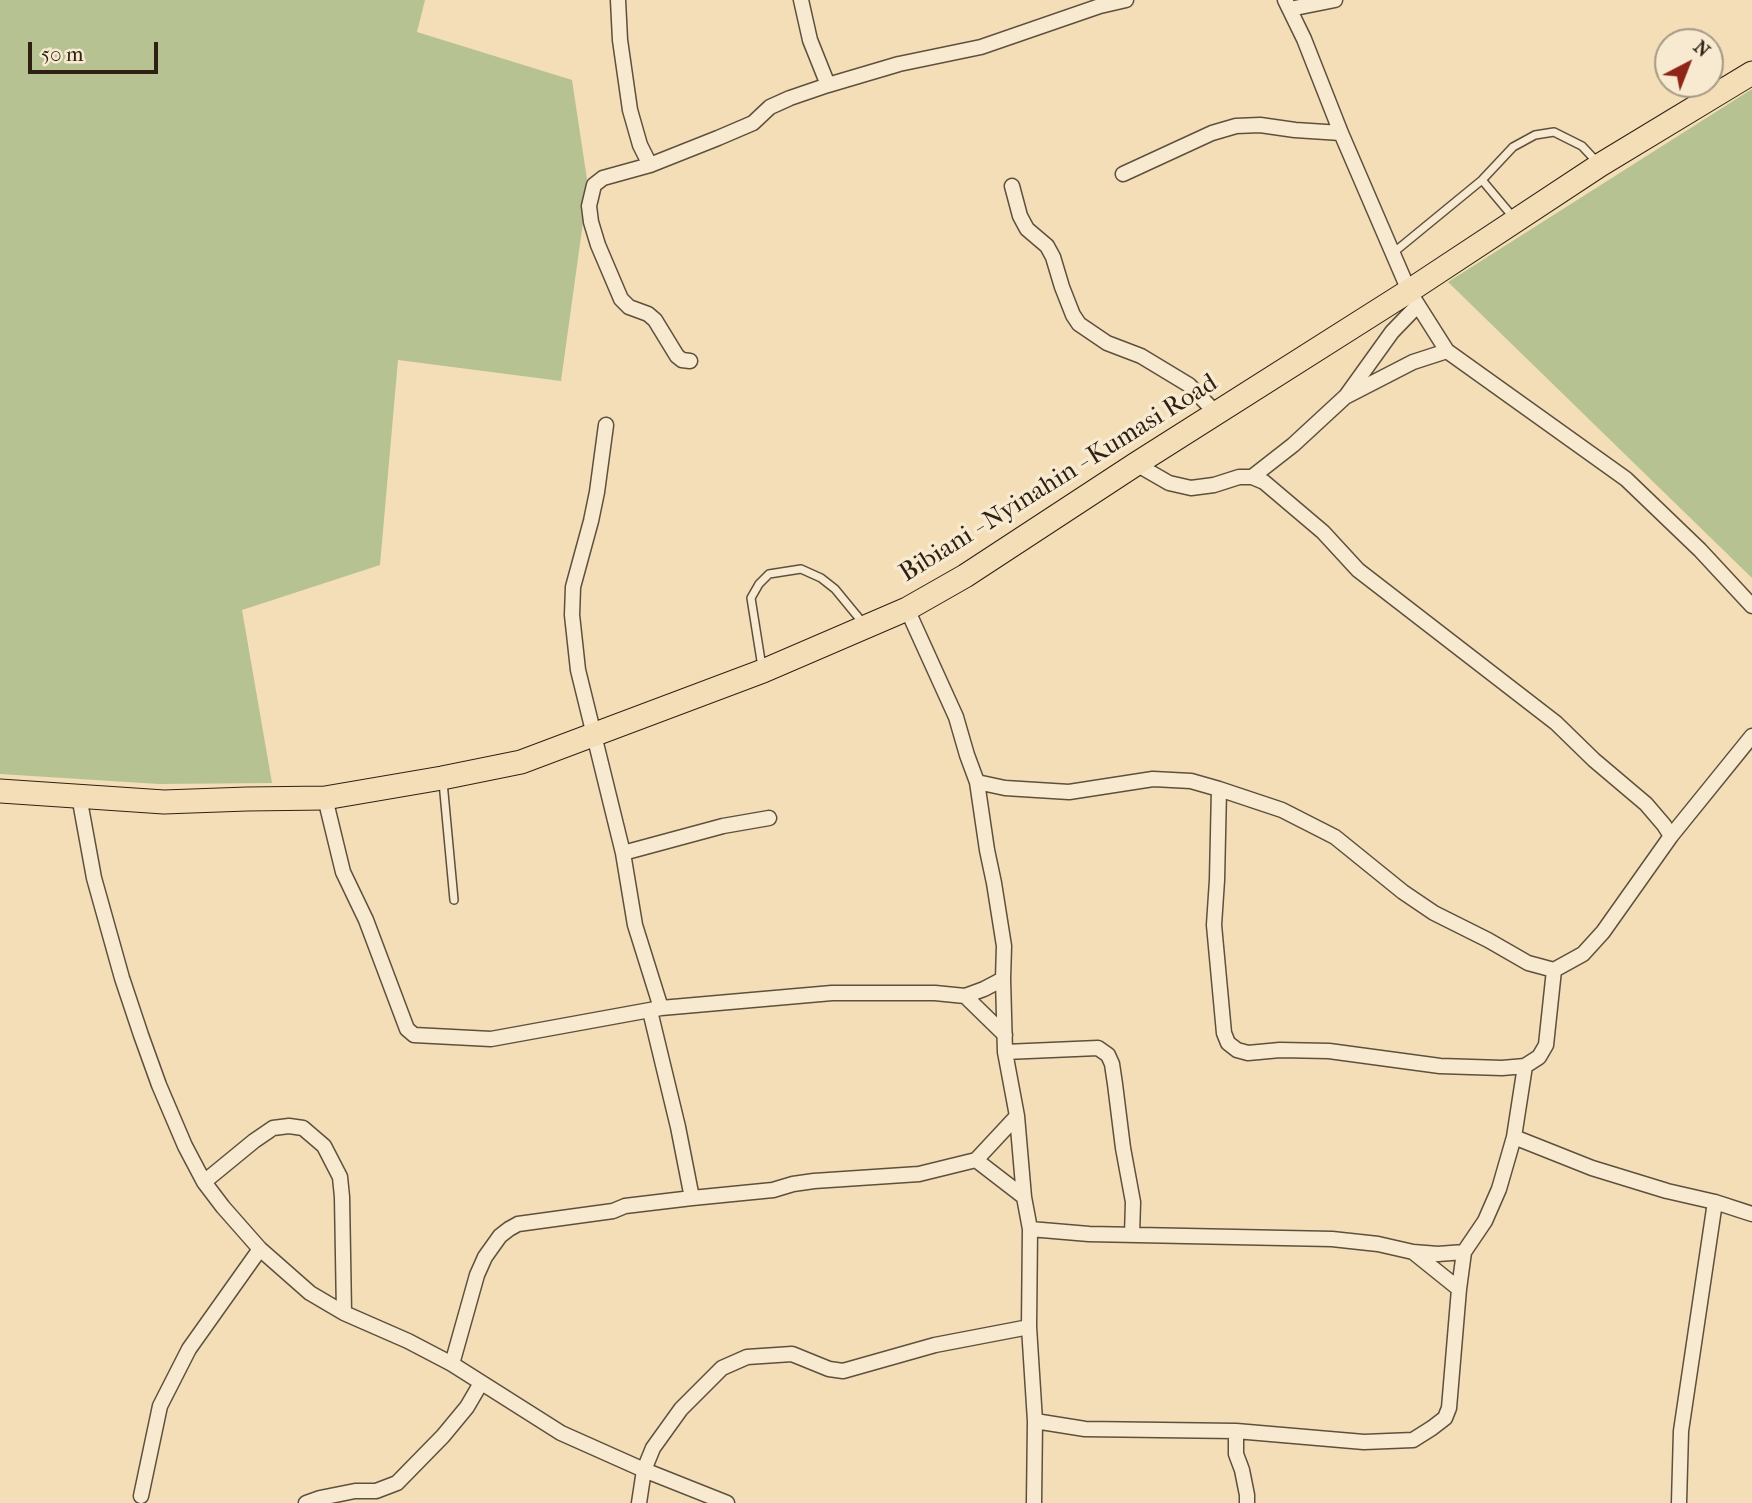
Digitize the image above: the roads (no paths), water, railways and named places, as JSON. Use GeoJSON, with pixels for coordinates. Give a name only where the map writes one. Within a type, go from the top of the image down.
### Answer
{"type":"FeatureCollection","features":[{"type":"Feature","properties":{"kind":"main road","name":"Bibiani - Nyinahin - Kumasi Road"},"geometry":{"type":"LineString","coordinates":[[0,791],[164,802],[325,798],[521,762],[763,671],[907,609],[965,576],[1216,413],[1413,298],[1516,220],[1752,72]]}},
{"type":"Feature","properties":{"kind":"street"},"geometry":{"type":"LineString","coordinates":[[618,0],[620,40],[630,110],[640,145],[650,165]]}},
{"type":"Feature","properties":{"kind":"street"},"geometry":{"type":"LineString","coordinates":[[802,0],[810,40],[828,85]]}},
{"type":"Feature","properties":{"kind":"street"},"geometry":{"type":"LineString","coordinates":[[690,361],[682,360],[673,351],[655,320],[648,314],[629,307],[621,299],[591,222],[589,206],[592,190],[598,181],[650,165],[753,123],[770,107],[790,98],[899,64],[981,47],[1099,3],[1126,0]]}},
{"type":"Feature","properties":{"kind":"street"},"geometry":{"type":"LineString","coordinates":[[1335,0],[1287,4],[1304,38],[1341,133],[1413,298],[1447,351],[1626,479],[1700,550],[1752,606]]}},
{"type":"Feature","properties":{"kind":"street"},"geometry":{"type":"LineString","coordinates":[[1123,174],[1212,133],[1236,126],[1260,125],[1341,133]]}},
{"type":"Feature","properties":{"kind":"street"},"geometry":{"type":"LineString","coordinates":[[1012,186],[1020,216],[1027,229],[1047,246],[1073,315],[1079,324],[1107,343],[1141,356],[1189,385],[1216,413]]}},
{"type":"Feature","properties":{"kind":"street"},"geometry":{"type":"LineString","coordinates":[[1252,477],[1293,445],[1345,397],[1413,298]]}},
{"type":"Feature","properties":{"kind":"street"},"geometry":{"type":"LineString","coordinates":[[1345,397],[1413,362],[1447,351]]}},
{"type":"Feature","properties":{"kind":"street"},"geometry":{"type":"LineString","coordinates":[[606,425],[593,512],[573,587],[572,615],[578,670],[623,853],[635,925],[656,1009],[692,1198]]}},
{"type":"Feature","properties":{"kind":"street"},"geometry":{"type":"LineString","coordinates":[[1136,464],[1169,483],[1191,488],[1214,485],[1239,477],[1252,477],[1264,482],[1323,532],[1359,570],[1556,723],[1646,804],[1671,836]]}},
{"type":"Feature","properties":{"kind":"street"},"geometry":{"type":"LineString","coordinates":[[907,609],[956,717],[977,782],[1004,946],[1005,1052],[1017,1116],[1024,1197],[1030,1229],[1029,1327],[1035,1421],[1034,1503]]}},
{"type":"Feature","properties":{"kind":"street"},"geometry":{"type":"LineString","coordinates":[[977,782],[1005,788],[1069,792],[1153,779],[1191,781],[1219,789],[1282,810],[1335,837],[1403,892],[1434,913],[1528,963],[1553,970],[1583,954],[1603,932],[1671,836],[1752,736]]}},
{"type":"Feature","properties":{"kind":"street"},"geometry":{"type":"LineString","coordinates":[[1219,789],[1214,925],[1224,1033],[1233,1048],[1248,1053],[1280,1050],[1329,1051],[1440,1066],[1525,1066],[1539,1057],[1546,1045],[1553,970]]}},
{"type":"Feature","properties":{"kind":"street"},"geometry":{"type":"LineString","coordinates":[[79,796],[94,878],[122,978],[159,1085],[204,1182],[260,1249],[310,1293],[452,1363],[561,1433],[726,1503]]}},
{"type":"Feature","properties":{"kind":"street"},"geometry":{"type":"LineString","coordinates":[[325,798],[343,872],[366,920],[407,1029],[414,1035],[491,1040],[656,1009],[832,993],[935,993],[965,996],[1003,979]]}},
{"type":"Feature","properties":{"kind":"street"},"geometry":{"type":"LineString","coordinates":[[623,853],[723,826],[769,818]]}},
{"type":"Feature","properties":{"kind":"street"},"geometry":{"type":"LineString","coordinates":[[965,996],[1005,1035]]}},
{"type":"Feature","properties":{"kind":"street"},"geometry":{"type":"LineString","coordinates":[[1005,1052],[1098,1048],[1108,1055],[1112,1064],[1133,1202],[1132,1235]]}},
{"type":"Feature","properties":{"kind":"street"},"geometry":{"type":"LineString","coordinates":[[1035,1421],[1085,1429],[1236,1431],[1364,1442],[1413,1440],[1432,1428],[1445,1418],[1449,1408],[1464,1252],[1485,1221],[1499,1189],[1514,1137],[1525,1066]]}},
{"type":"Feature","properties":{"kind":"street"},"geometry":{"type":"LineString","coordinates":[[452,1363],[477,1275],[485,1257],[500,1236],[518,1224],[613,1211],[625,1206],[773,1191],[814,1181],[919,1174],[976,1160],[1017,1116]]}},
{"type":"Feature","properties":{"kind":"street"},"geometry":{"type":"LineString","coordinates":[[204,1182],[273,1128],[303,1128],[324,1146],[340,1177],[344,1312]]}},
{"type":"Feature","properties":{"kind":"street"},"geometry":{"type":"LineString","coordinates":[[1514,1137],[1592,1168],[1752,1214]]}},
{"type":"Feature","properties":{"kind":"street"},"geometry":{"type":"LineString","coordinates":[[976,1160],[1024,1197]]}},
{"type":"Feature","properties":{"kind":"street"},"geometry":{"type":"LineString","coordinates":[[1679,1503],[1681,1431],[1715,1202]]}},
{"type":"Feature","properties":{"kind":"street"},"geometry":{"type":"LineString","coordinates":[[1030,1229],[1089,1234],[1332,1238],[1413,1252],[1464,1252]]}},
{"type":"Feature","properties":{"kind":"street"},"geometry":{"type":"LineString","coordinates":[[141,1496],[160,1406],[189,1349],[260,1249]]}},
{"type":"Feature","properties":{"kind":"street"},"geometry":{"type":"LineString","coordinates":[[1413,1252],[1459,1289]]}},
{"type":"Feature","properties":{"kind":"street"},"geometry":{"type":"LineString","coordinates":[[639,1503],[645,1470],[653,1448],[681,1409],[722,1368],[747,1357],[792,1354],[829,1369],[843,1371],[935,1345],[1029,1327]]}},
{"type":"Feature","properties":{"kind":"street"},"geometry":{"type":"LineString","coordinates":[[306,1503],[355,1491],[376,1491],[397,1483],[443,1436],[467,1407],[481,1382]]}},
{"type":"Feature","properties":{"kind":"street"},"geometry":{"type":"LineString","coordinates":[[1236,1431],[1236,1454],[1242,1470],[1247,1503]]}},
{"type":"Feature","properties":{"kind":"street"},"geometry":{"type":"LineString","coordinates":[[379,1503],[385,1489]]}},
{"type":"Feature","properties":{"kind":"lane"},"geometry":{"type":"LineString","coordinates":[[1393,254],[1482,180],[1513,148],[1535,135],[1554,132],[1581,146],[1600,165]]}},
{"type":"Feature","properties":{"kind":"lane"},"geometry":{"type":"LineString","coordinates":[[1482,180],[1516,220]]}},
{"type":"Feature","properties":{"kind":"lane"},"geometry":{"type":"LineString","coordinates":[[763,671],[751,598],[769,574],[801,569],[821,578],[835,589],[866,628]]}},
{"type":"Feature","properties":{"kind":"lane"},"geometry":{"type":"LineString","coordinates":[[442,778],[454,900]]}}]}
